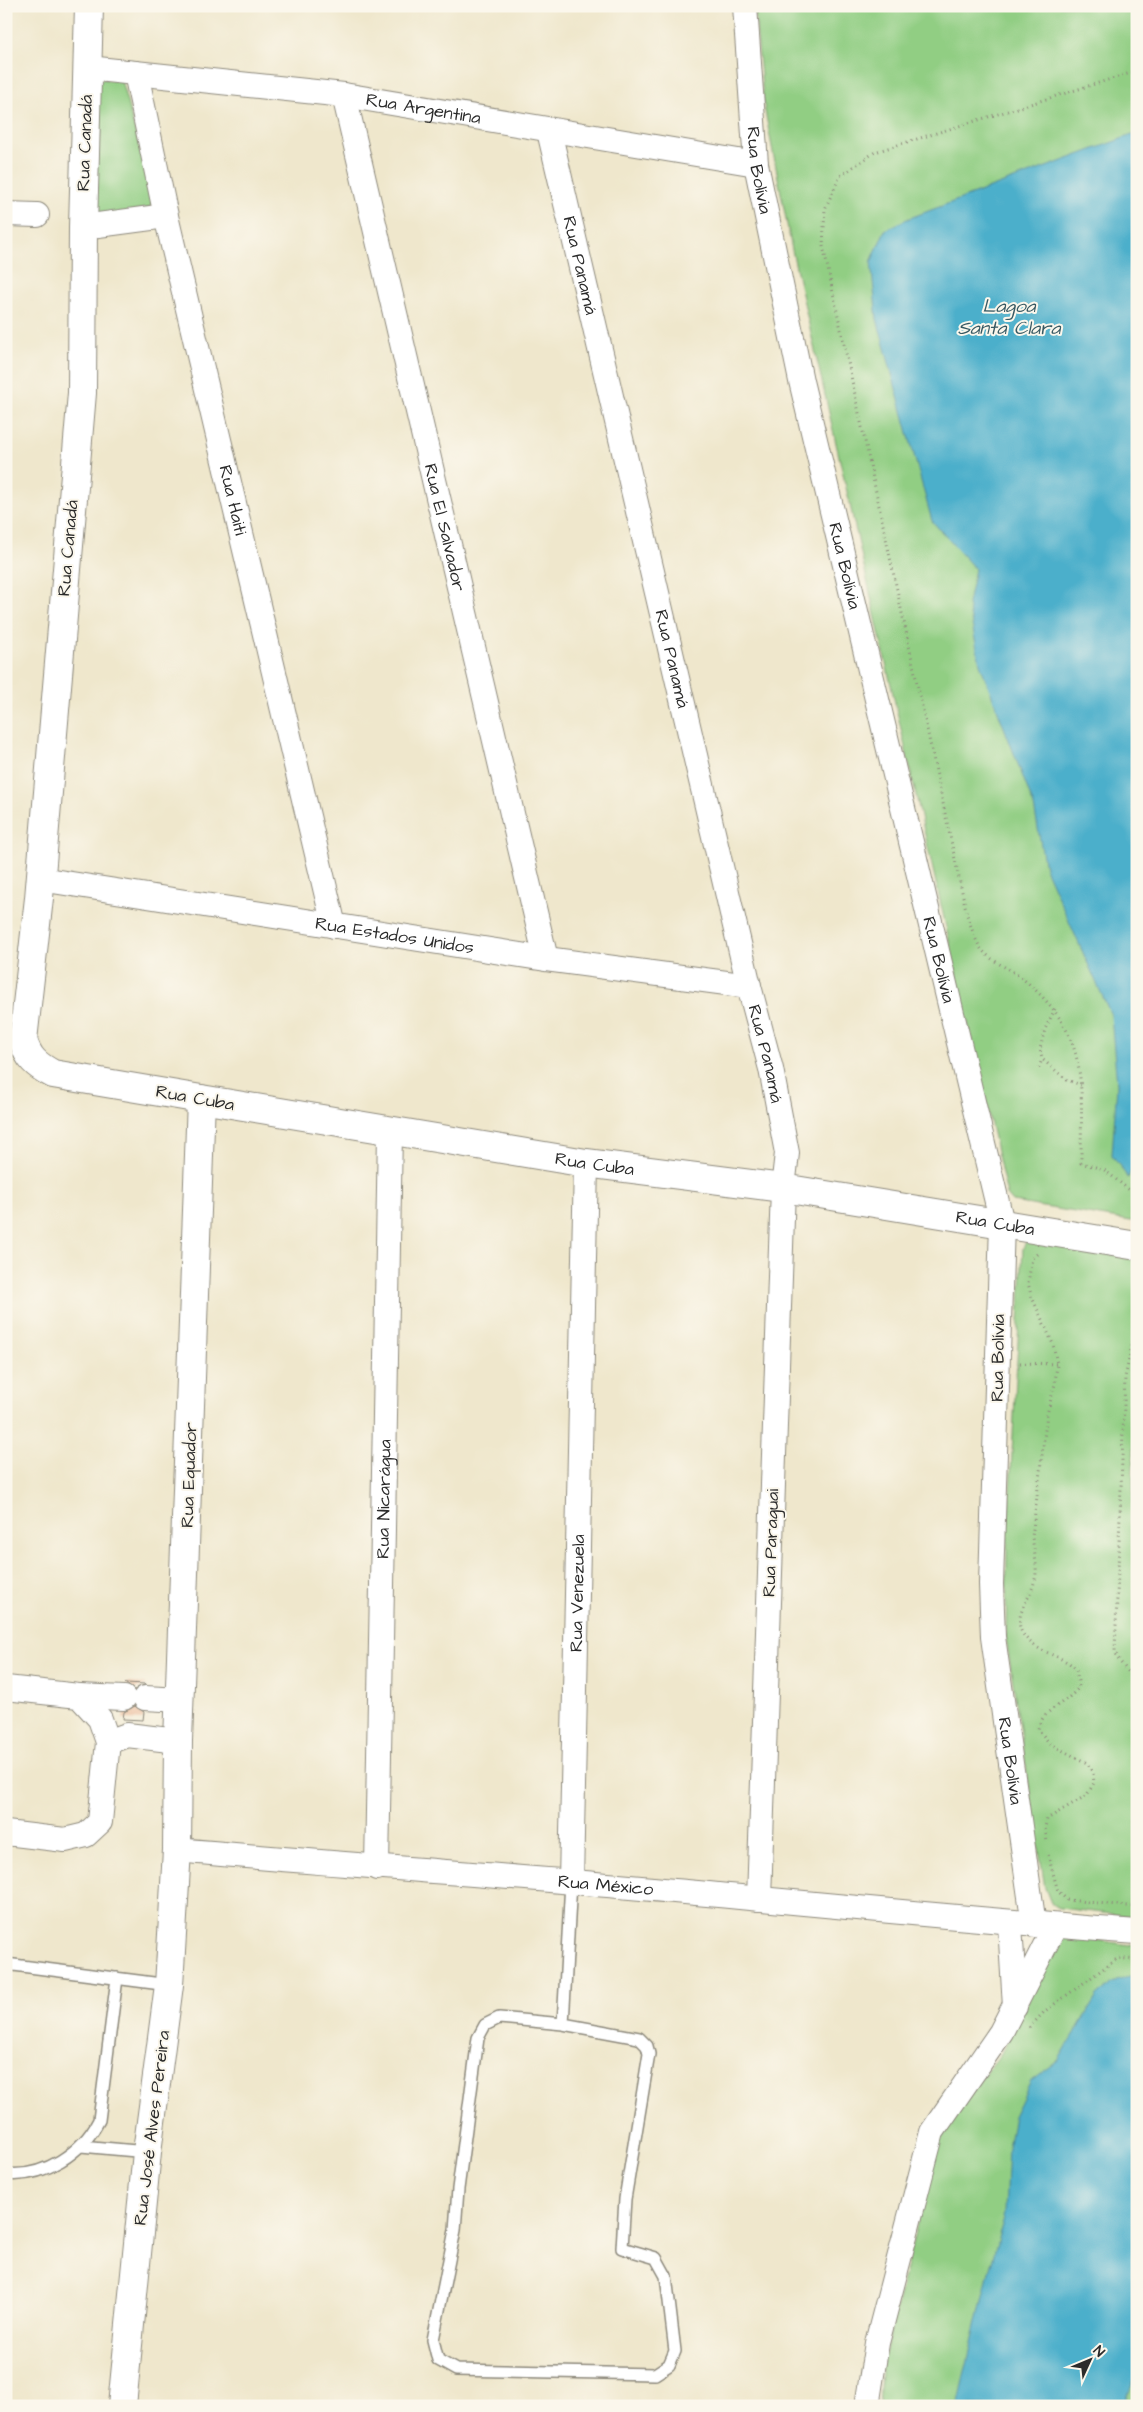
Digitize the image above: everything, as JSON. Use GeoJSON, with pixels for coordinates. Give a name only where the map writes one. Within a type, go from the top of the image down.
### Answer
{"type":"FeatureCollection","features":[{"type":"Feature","properties":{"kind":"main road","name":"Rua Canadá"},"geometry":{"type":"LineString","coordinates":[[53,1074],[37,1065],[27,1054],[23,1040],[40,879],[82,393],[83,226],[89,6]]}},
{"type":"Feature","properties":{"kind":"main road","name":"Rua Cuba"},"geometry":{"type":"LineString","coordinates":[[53,1074],[390,1132],[586,1163],[783,1188],[1137,1246]]}},
{"type":"Feature","properties":{"kind":"main road","name":"Rua Equador"},"geometry":{"type":"LineString","coordinates":[[177,1850],[178,1741],[181,1700],[201,1099]]}},
{"type":"Feature","properties":{"kind":"main road","name":"Rua José Alves Pereira"},"geometry":{"type":"LineString","coordinates":[[122,2406],[148,2152],[169,1985],[177,1850]]}},
{"type":"Feature","properties":{"kind":"street","name":"Rua Bolívia"},"geometry":{"type":"LineString","coordinates":[[745,6],[756,164],[801,381],[1002,1223],[991,1584],[993,1637],[1045,1925]]}},
{"type":"Feature","properties":{"kind":"street","name":"Rua Argentina"},"geometry":{"type":"LineString","coordinates":[[88,68],[344,95],[549,131],[756,164]]}},
{"type":"Feature","properties":{"kind":"street","name":"Rua Haiti"},"geometry":{"type":"LineString","coordinates":[[136,72],[166,216],[334,926]]}},
{"type":"Feature","properties":{"kind":"street","name":"Rua El Salvador"},"geometry":{"type":"LineString","coordinates":[[344,95],[546,959]]}},
{"type":"Feature","properties":{"kind":"street","name":"Rua Panamá"},"geometry":{"type":"LineString","coordinates":[[549,131],[749,986],[772,1069],[787,1153],[783,1188]]}},
{"type":"Feature","properties":{"kind":"street"},"geometry":{"type":"LineString","coordinates":[[6,214],[37,215]]}},
{"type":"Feature","properties":{"kind":"street"},"geometry":{"type":"LineString","coordinates":[[83,226],[166,216]]}},
{"type":"Feature","properties":{"kind":"street","name":"Rua Estados Unidos"},"geometry":{"type":"LineString","coordinates":[[40,879],[546,959],[749,986]]}},
{"type":"Feature","properties":{"kind":"street","name":"Rua Nicarágua"},"geometry":{"type":"LineString","coordinates":[[377,1868],[390,1132]]}},
{"type":"Feature","properties":{"kind":"street","name":"Rua Venezuela"},"geometry":{"type":"LineString","coordinates":[[571,1882],[586,1163]]}},
{"type":"Feature","properties":{"kind":"street","name":"Rua Paraguai"},"geometry":{"type":"LineString","coordinates":[[759,1899],[783,1188]]}},
{"type":"Feature","properties":{"kind":"street"},"geometry":{"type":"LineString","coordinates":[[6,1688],[79,1696],[181,1700]]}},
{"type":"Feature","properties":{"kind":"street"},"geometry":{"type":"LineString","coordinates":[[6,1833],[65,1840],[86,1835],[100,1822],[108,1742],[100,1719],[79,1696]]}},
{"type":"Feature","properties":{"kind":"street"},"geometry":{"type":"LineString","coordinates":[[108,1742],[127,1735],[178,1741]]}},
{"type":"Feature","properties":{"kind":"street","name":"Rua México"},"geometry":{"type":"LineString","coordinates":[[177,1850],[377,1868],[571,1882],[1010,1924],[1137,1932]]}},
{"type":"Feature","properties":{"kind":"street"},"geometry":{"type":"LineString","coordinates":[[1010,1924],[1015,2008]]}},
{"type":"Feature","properties":{"kind":"street"},"geometry":{"type":"LineString","coordinates":[[867,2406],[877,2343],[932,2132],[1001,2032],[1015,2008],[1045,1925]]}},
{"type":"Feature","properties":{"kind":"lane","name":"Rua Venezuela"},"geometry":{"type":"LineString","coordinates":[[562,2024],[571,1882]]}},
{"type":"Feature","properties":{"kind":"lane"},"geometry":{"type":"LineString","coordinates":[[6,1964],[169,1985]]}},
{"type":"Feature","properties":{"kind":"lane"},"geometry":{"type":"LineString","coordinates":[[6,2174],[23,2176],[41,2171],[82,2146],[99,2120],[117,1978]]}},
{"type":"Feature","properties":{"kind":"lane"},"geometry":{"type":"LineString","coordinates":[[498,2018],[562,2024],[639,2038],[647,2046],[649,2054],[625,2199],[622,2248],[656,2258],[666,2276],[675,2352],[669,2365],[655,2374],[456,2370],[438,2360],[433,2340],[455,2230],[458,2189],[478,2038],[485,2025],[498,2018]]}},
{"type":"Feature","properties":{"kind":"lane"},"geometry":{"type":"LineString","coordinates":[[82,2146],[148,2152]]}},
{"type":"Feature","properties":{"kind":"path"},"geometry":{"type":"LineString","coordinates":[[1137,71],[875,152],[840,176],[825,209],[823,246],[967,915],[982,950],[1022,978],[1055,1009],[1075,1048],[1081,1085],[1081,1163],[1103,1169],[1137,1196]]}},
{"type":"Feature","properties":{"kind":"path"},"geometry":{"type":"LineString","coordinates":[[1039,1068],[1042,1059],[1042,1042],[1055,1009]]}},
{"type":"Feature","properties":{"kind":"path"},"geometry":{"type":"LineString","coordinates":[[1042,1059],[1067,1080],[1081,1085]]}},
{"type":"Feature","properties":{"kind":"path"},"geometry":{"type":"LineString","coordinates":[[1042,1254],[1036,1253],[1032,1258],[1028,1282],[1031,1296],[1053,1344],[1057,1364],[1055,1384],[1047,1414],[1032,1537],[1035,1554],[1034,1582],[1019,1615],[1019,1626],[1022,1634],[1037,1647],[1076,1669],[1079,1687],[1065,1702],[1043,1718],[1038,1729],[1050,1744],[1087,1763],[1094,1783],[1087,1795],[1047,1819],[1045,1827],[1048,1854],[1058,1891],[1067,1900],[1137,1907]]}},
{"type":"Feature","properties":{"kind":"path"},"geometry":{"type":"LineString","coordinates":[[1137,1321],[1125,1378],[1115,1652],[1121,1663],[1137,1682]]}},
{"type":"Feature","properties":{"kind":"path"},"geometry":{"type":"LineString","coordinates":[[1020,1363],[1057,1364]]}},
{"type":"Feature","properties":{"kind":"path"},"geometry":{"type":"LineString","coordinates":[[1025,2032],[1045,2010],[1118,1958],[1137,1960]]}},
{"type":"Feature","properties":{"kind":"green space"},"geometry":{"type":"Polygon","coordinates":[[[754,6],[1137,6],[1137,1222],[1013,1202],[1007,1195],[792,250],[764,106],[754,6]]]}},
{"type":"Feature","properties":{"kind":"green space"},"geometry":{"type":"Polygon","coordinates":[[[95,79],[121,80],[154,200],[149,208],[104,218],[96,213],[95,79]]]}},
{"type":"Feature","properties":{"kind":"green space"},"geometry":{"type":"Polygon","coordinates":[[[1026,1242],[1137,1254],[1137,1382],[1133,1471],[1134,1639],[1137,1644],[1137,1917],[1059,1908],[1051,1903],[1045,1888],[1006,1638],[1007,1546],[1023,1248],[1026,1242]]]}},
{"type":"Feature","properties":{"kind":"green space"},"geometry":{"type":"Polygon","coordinates":[[[1062,1935],[1137,1946],[1137,2406],[879,2406],[881,2370],[940,2130],[1000,2055],[1062,1935]]]}},
{"type":"Feature","properties":{"kind":"water","name":"Lagoa Santa Clara"},"geometry":{"type":"Polygon","coordinates":[[[1137,133],[1137,1157],[1128,1178],[1112,1155],[1117,1085],[1111,1015],[1045,868],[1034,806],[980,664],[968,604],[975,569],[932,521],[877,319],[871,262],[885,230],[907,219],[1137,133]]]}},
{"type":"Feature","properties":{"kind":"water"},"geometry":{"type":"Polygon","coordinates":[[[1135,1974],[1137,2371],[1122,2406],[957,2406],[987,2279],[1005,2214],[1008,2147],[1014,2116],[1031,2081],[1058,2061],[1097,1996],[1113,1983],[1135,1974]]]}},
{"type":"Feature","properties":{"kind":"building"},"geometry":{"type":"Polygon","coordinates":[[[125,1683],[146,1684],[134,1690],[125,1683]]]}},
{"type":"Feature","properties":{"kind":"building"},"geometry":{"type":"Polygon","coordinates":[[[135,1706],[144,1712],[143,1720],[123,1719],[124,1712],[135,1706]]]}}]}
